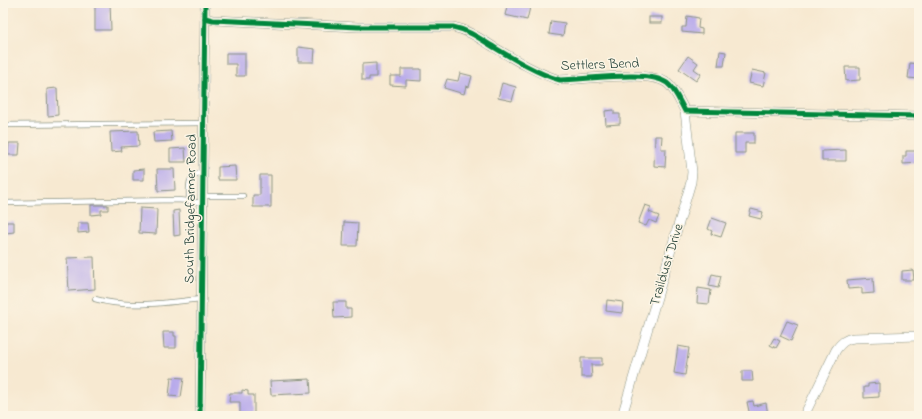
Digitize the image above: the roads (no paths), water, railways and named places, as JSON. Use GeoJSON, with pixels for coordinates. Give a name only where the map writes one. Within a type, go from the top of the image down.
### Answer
{"type":"FeatureCollection","features":[{"type":"Feature","properties":{"kind":"street","name":"South Bridgefarmer Road"},"geometry":{"type":"LineString","coordinates":[[200,416],[205,3]]}},
{"type":"Feature","properties":{"kind":"street","name":"Settlers Bend"},"geometry":{"type":"LineString","coordinates":[[205,18],[213,20],[358,27],[453,27],[463,29],[548,77],[560,80],[639,75],[659,78],[667,83],[673,90],[685,111]]}},
{"type":"Feature","properties":{"kind":"street"},"geometry":{"type":"LineString","coordinates":[[685,111],[919,116]]}},
{"type":"Feature","properties":{"kind":"street","name":"Traildust Drive"},"geometry":{"type":"LineString","coordinates":[[622,416],[691,182],[692,172],[685,111]]}},
{"type":"Feature","properties":{"kind":"street"},"geometry":{"type":"LineString","coordinates":[[804,416],[836,350],[843,342],[848,339],[919,336]]}},
{"type":"Feature","properties":{"kind":"lane"},"geometry":{"type":"LineString","coordinates":[[3,126],[204,123]]}},
{"type":"Feature","properties":{"kind":"lane"},"geometry":{"type":"LineString","coordinates":[[189,201],[190,179],[203,171]]}},
{"type":"Feature","properties":{"kind":"lane"},"geometry":{"type":"LineString","coordinates":[[3,203],[189,201],[244,196]]}},
{"type":"Feature","properties":{"kind":"lane"},"geometry":{"type":"LineString","coordinates":[[95,299],[119,304],[202,299]]}}]}
